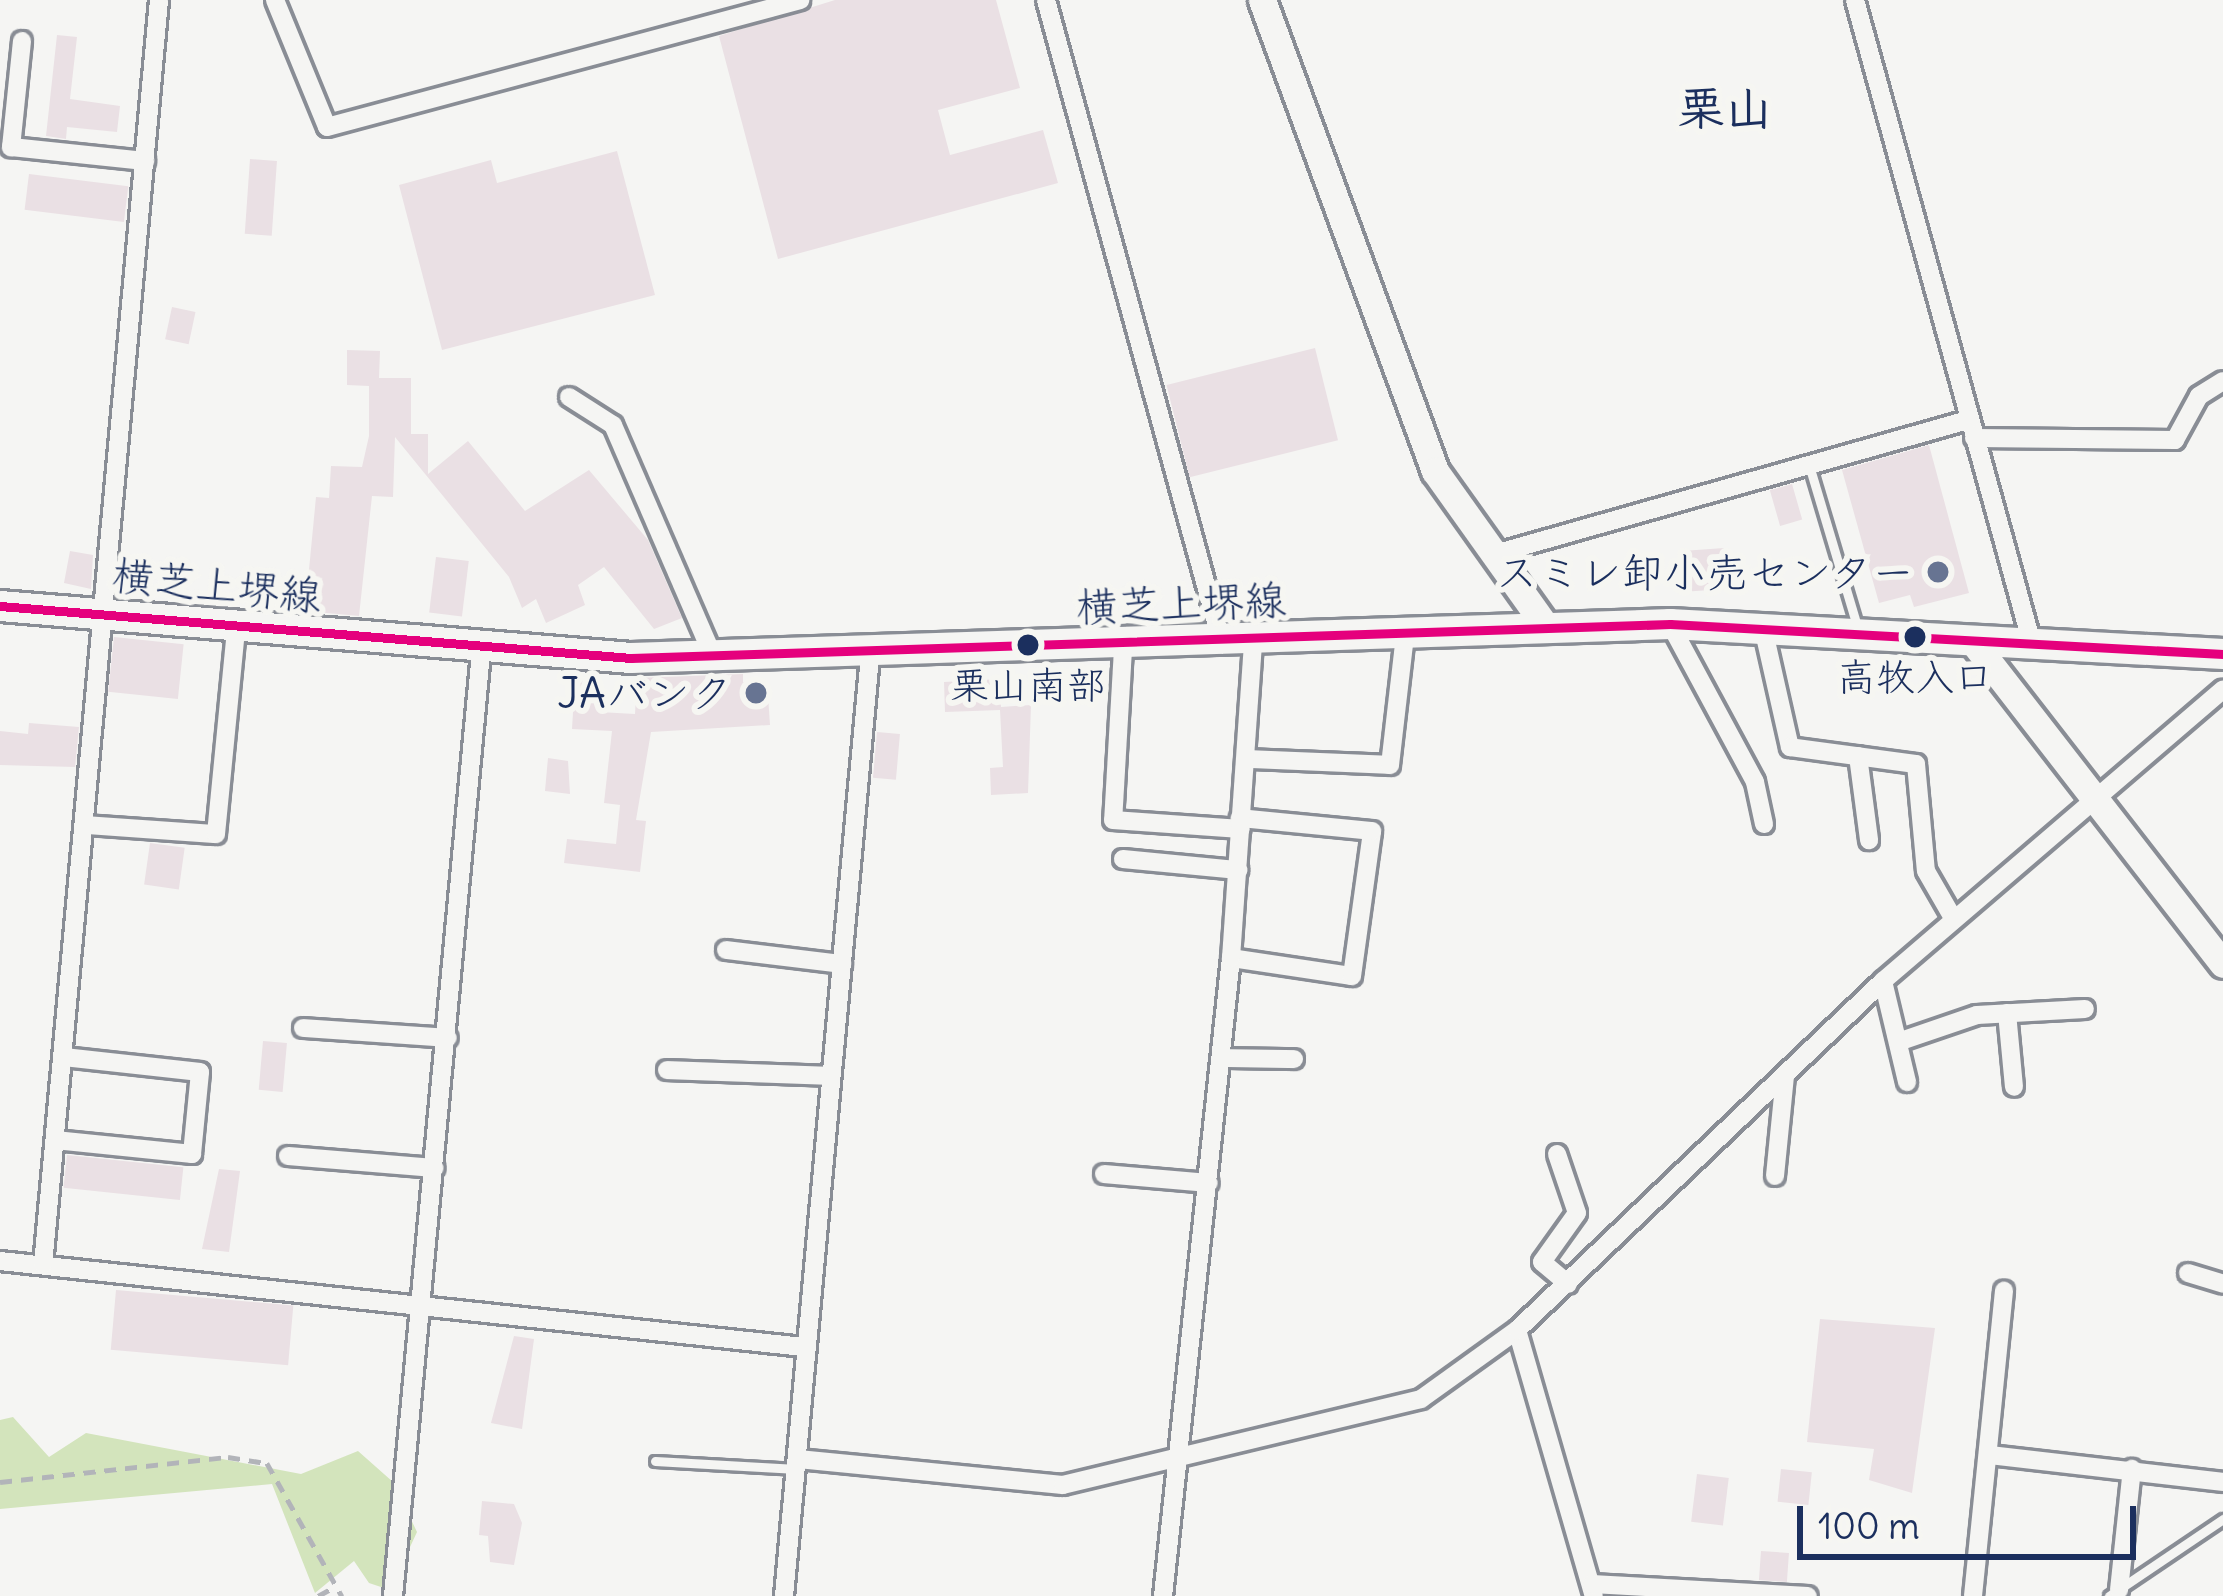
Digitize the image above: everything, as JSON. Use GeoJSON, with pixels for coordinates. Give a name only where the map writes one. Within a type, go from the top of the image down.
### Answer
{"type":"FeatureCollection","features":[{"type":"Feature","properties":{"kind":"main road","name":"横芝上堺線"},"geometry":{"type":"LineString","coordinates":[[0,606],[481,652],[714,658],[1123,649],[1406,636],[1544,624],[1670,624],[2223,654]]}},
{"type":"Feature","properties":{"kind":"street"},"geometry":{"type":"LineString","coordinates":[[43,1265],[159,0]]}},
{"type":"Feature","properties":{"kind":"street"},"geometry":{"type":"LineString","coordinates":[[275,0],[327,127],[800,0]]}},
{"type":"Feature","properties":{"kind":"street"},"geometry":{"type":"LineString","coordinates":[[1046,0],[1238,643],[1249,759],[1222,1058],[1163,1596]]}},
{"type":"Feature","properties":{"kind":"street"},"geometry":{"type":"LineString","coordinates":[[1262,0],[1435,471],[1544,624]]}},
{"type":"Feature","properties":{"kind":"street"},"geometry":{"type":"LineString","coordinates":[[1855,0],[2032,644]]}},
{"type":"Feature","properties":{"kind":"street"},"geometry":{"type":"LineString","coordinates":[[22,41],[11,147],[145,161]]}},
{"type":"Feature","properties":{"kind":"street"},"geometry":{"type":"LineString","coordinates":[[1491,554],[1809,465],[1971,429],[2175,440],[2200,396],[2223,381]]}},
{"type":"Feature","properties":{"kind":"street"},"geometry":{"type":"LineString","coordinates":[[569,397],[613,424],[714,658]]}},
{"type":"Feature","properties":{"kind":"street"},"geometry":{"type":"LineString","coordinates":[[1670,624],[1755,782],[1763,824]]}},
{"type":"Feature","properties":{"kind":"street"},"geometry":{"type":"LineString","coordinates":[[86,825],[216,834],[236,630]]}},
{"type":"Feature","properties":{"kind":"street"},"geometry":{"type":"LineString","coordinates":[[1764,632],[1790,747],[1916,764],[1926,871],[1953,918]]}},
{"type":"Feature","properties":{"kind":"street"},"geometry":{"type":"LineString","coordinates":[[1249,759],[1390,765],[1406,636]]}},
{"type":"Feature","properties":{"kind":"street"},"geometry":{"type":"LineString","coordinates":[[1974,643],[2220,956]]}},
{"type":"Feature","properties":{"kind":"street"},"geometry":{"type":"LineString","coordinates":[[1123,649],[1113,820],[1372,831],[1352,976],[1232,958]]}},
{"type":"Feature","properties":{"kind":"street"},"geometry":{"type":"LineString","coordinates":[[393,1596],[481,652]]}},
{"type":"Feature","properties":{"kind":"street"},"geometry":{"type":"LineString","coordinates":[[784,1596],[870,656]]}},
{"type":"Feature","properties":{"kind":"street"},"geometry":{"type":"LineString","coordinates":[[797,1464],[1063,1485],[1180,1464],[1421,1399],[1517,1330],[1882,981],[2091,796],[2223,690]]}},
{"type":"Feature","properties":{"kind":"street"},"geometry":{"type":"LineString","coordinates":[[1858,756],[1869,840]]}},
{"type":"Feature","properties":{"kind":"street"},"geometry":{"type":"LineString","coordinates":[[1123,860],[1238,870]]}},
{"type":"Feature","properties":{"kind":"street"},"geometry":{"type":"LineString","coordinates":[[726,950],[842,964]]}},
{"type":"Feature","properties":{"kind":"street"},"geometry":{"type":"LineString","coordinates":[[1882,981],[1907,1082]]}},
{"type":"Feature","properties":{"kind":"street"},"geometry":{"type":"LineString","coordinates":[[1898,1042],[2007,1013],[2085,1009]]}},
{"type":"Feature","properties":{"kind":"street"},"geometry":{"type":"LineString","coordinates":[[2007,1013],[2014,1087]]}},
{"type":"Feature","properties":{"kind":"street"},"geometry":{"type":"LineString","coordinates":[[303,1028],[448,1039]]}},
{"type":"Feature","properties":{"kind":"street"},"geometry":{"type":"LineString","coordinates":[[55,1140],[192,1154],[200,1072],[64,1057]]}},
{"type":"Feature","properties":{"kind":"street"},"geometry":{"type":"LineString","coordinates":[[1222,1058],[1294,1059]]}},
{"type":"Feature","properties":{"kind":"street"},"geometry":{"type":"LineString","coordinates":[[667,1070],[831,1076]]}},
{"type":"Feature","properties":{"kind":"street"},"geometry":{"type":"LineString","coordinates":[[1775,1176],[1785,1075]]}},
{"type":"Feature","properties":{"kind":"street"},"geometry":{"type":"LineString","coordinates":[[1557,1154],[1577,1213],[1542,1262],[1568,1284]]}},
{"type":"Feature","properties":{"kind":"street"},"geometry":{"type":"LineString","coordinates":[[288,1156],[435,1168]]}},
{"type":"Feature","properties":{"kind":"street"},"geometry":{"type":"LineString","coordinates":[[1104,1174],[1209,1183]]}},
{"type":"Feature","properties":{"kind":"street"},"geometry":{"type":"LineString","coordinates":[[0,1262],[422,1302],[804,1347]]}},
{"type":"Feature","properties":{"kind":"street"},"geometry":{"type":"LineString","coordinates":[[2188,1273],[2223,1284]]}},
{"type":"Feature","properties":{"kind":"street"},"geometry":{"type":"LineString","coordinates":[[1973,1596],[2004,1292]]}},
{"type":"Feature","properties":{"kind":"street"},"geometry":{"type":"LineString","coordinates":[[1517,1330],[1593,1590],[1808,1596]]}},
{"type":"Feature","properties":{"kind":"street"},"geometry":{"type":"LineString","coordinates":[[1990,1455],[2223,1482]]}},
{"type":"Feature","properties":{"kind":"street"},"geometry":{"type":"LineString","coordinates":[[2114,1593],[2132,1468]]}},
{"type":"Feature","properties":{"kind":"lane"},"geometry":{"type":"LineString","coordinates":[[1809,465],[1861,637]]}},
{"type":"Feature","properties":{"kind":"lane"},"geometry":{"type":"LineString","coordinates":[[655,1461],[797,1464]]}},
{"type":"Feature","properties":{"kind":"lane"},"geometry":{"type":"LineString","coordinates":[[2114,1593],[2223,1520]]}},
{"type":"Feature","properties":{"kind":"path"},"geometry":{"type":"LineString","coordinates":[[0,1482],[228,1457],[267,1462],[342,1596]]}},
{"type":"Feature","properties":{"kind":"path"},"geometry":{"type":"LineString","coordinates":[[318,1596],[334,1587]]}},
{"type":"Feature","properties":{"kind":"green space"},"geometry":{"type":"Polygon","coordinates":[[[13,1417],[49,1457],[86,1433],[301,1474],[358,1451],[393,1482],[417,1532],[390,1590],[369,1583],[354,1561],[315,1593],[272,1484],[0,1509],[0,1420],[13,1417]]]}},
{"type":"Feature","properties":{"kind":"building"},"geometry":{"type":"Polygon","coordinates":[[[835,0],[996,0],[1020,88],[938,110],[950,155],[1043,130],[1058,183],[778,259],[719,36],[835,0]]]}},
{"type":"Feature","properties":{"kind":"building"},"geometry":{"type":"Polygon","coordinates":[[[57,35],[77,37],[70,99],[120,106],[117,132],[67,127],[66,139],[46,136],[57,35]]]}},
{"type":"Feature","properties":{"kind":"building"},"geometry":{"type":"Polygon","coordinates":[[[617,151],[655,295],[442,350],[399,185],[491,160],[497,183],[617,151]]]}},
{"type":"Feature","properties":{"kind":"building"},"geometry":{"type":"Polygon","coordinates":[[[250,159],[277,161],[272,236],[245,234],[250,159]]]}},
{"type":"Feature","properties":{"kind":"building"},"geometry":{"type":"Polygon","coordinates":[[[29,174],[128,186],[124,222],[25,210],[29,174]]]}},
{"type":"Feature","properties":{"kind":"building"},"geometry":{"type":"Polygon","coordinates":[[[172,307],[195,312],[189,344],[165,339],[172,307]]]}},
{"type":"Feature","properties":{"kind":"building"},"geometry":{"type":"Polygon","coordinates":[[[1315,348],[1338,440],[1190,477],[1167,385],[1315,348]]]}},
{"type":"Feature","properties":{"kind":"building"},"geometry":{"type":"Polygon","coordinates":[[[347,350],[380,351],[379,378],[411,378],[411,434],[428,434],[428,474],[468,441],[525,511],[589,470],[648,540],[682,618],[654,629],[604,567],[578,585],[585,605],[546,623],[536,599],[522,608],[509,577],[395,437],[393,497],[372,496],[359,616],[305,611],[316,497],[329,498],[331,466],[362,467],[369,436],[369,386],[347,385],[347,350]]]}},
{"type":"Feature","properties":{"kind":"building"},"geometry":{"type":"Polygon","coordinates":[[[1929,445],[1969,593],[1914,607],[1910,595],[1879,603],[1842,470],[1929,445]]]}},
{"type":"Feature","properties":{"kind":"building"},"geometry":{"type":"Polygon","coordinates":[[[1792,484],[1802,520],[1780,526],[1770,490],[1792,484]]]}},
{"type":"Feature","properties":{"kind":"building"},"geometry":{"type":"Polygon","coordinates":[[[1724,548],[1727,589],[1692,591],[1689,550],[1724,548]]]}},
{"type":"Feature","properties":{"kind":"building"},"geometry":{"type":"Polygon","coordinates":[[[70,551],[93,555],[91,589],[64,583],[70,551]]]}},
{"type":"Feature","properties":{"kind":"building"},"geometry":{"type":"Polygon","coordinates":[[[436,557],[469,561],[462,617],[429,613],[436,557]]]}},
{"type":"Feature","properties":{"kind":"building"},"geometry":{"type":"Polygon","coordinates":[[[114,637],[184,644],[178,699],[108,692],[114,637]]]}},
{"type":"Feature","properties":{"kind":"building"},"geometry":{"type":"Polygon","coordinates":[[[743,674],[743,682],[767,681],[770,725],[651,732],[636,820],[646,821],[640,872],[564,863],[567,839],[616,844],[620,805],[604,803],[612,731],[572,729],[575,679],[601,681],[599,712],[635,714],[637,678],[743,674]]]}},
{"type":"Feature","properties":{"kind":"building"},"geometry":{"type":"Polygon","coordinates":[[[1000,679],[1001,707],[1031,705],[1028,793],[991,795],[990,768],[1003,767],[1000,710],[945,712],[944,682],[1000,679]]]}},
{"type":"Feature","properties":{"kind":"building"},"geometry":{"type":"Polygon","coordinates":[[[29,723],[79,727],[75,767],[0,765],[0,731],[28,734],[29,723]]]}},
{"type":"Feature","properties":{"kind":"building"},"geometry":{"type":"Polygon","coordinates":[[[877,732],[900,734],[896,780],[873,778],[877,732]]]}},
{"type":"Feature","properties":{"kind":"building"},"geometry":{"type":"Polygon","coordinates":[[[548,758],[568,761],[570,794],[545,791],[548,758]]]}},
{"type":"Feature","properties":{"kind":"building"},"geometry":{"type":"Polygon","coordinates":[[[150,843],[185,848],[179,889],[144,885],[150,843]]]}},
{"type":"Feature","properties":{"kind":"building"},"geometry":{"type":"Polygon","coordinates":[[[263,1041],[287,1043],[283,1092],[259,1090],[263,1041]]]}},
{"type":"Feature","properties":{"kind":"building"},"geometry":{"type":"Polygon","coordinates":[[[67,1155],[183,1167],[180,1200],[64,1188],[67,1155]]]}},
{"type":"Feature","properties":{"kind":"building"},"geometry":{"type":"Polygon","coordinates":[[[219,1169],[240,1171],[229,1252],[202,1249],[219,1169]]]}},
{"type":"Feature","properties":{"kind":"building"},"geometry":{"type":"Polygon","coordinates":[[[116,1290],[293,1306],[288,1365],[111,1350],[116,1290]]]}},
{"type":"Feature","properties":{"kind":"building"},"geometry":{"type":"Polygon","coordinates":[[[1820,1319],[1935,1328],[1912,1493],[1869,1480],[1874,1449],[1807,1442],[1820,1319]]]}},
{"type":"Feature","properties":{"kind":"building"},"geometry":{"type":"Polygon","coordinates":[[[514,1336],[534,1339],[522,1429],[491,1423],[514,1336]]]}},
{"type":"Feature","properties":{"kind":"building"},"geometry":{"type":"Polygon","coordinates":[[[1781,1469],[1812,1472],[1808,1505],[1778,1502],[1781,1469]]]}},
{"type":"Feature","properties":{"kind":"building"},"geometry":{"type":"Polygon","coordinates":[[[1697,1474],[1729,1478],[1723,1526],[1691,1522],[1697,1474]]]}},
{"type":"Feature","properties":{"kind":"building"},"geometry":{"type":"Polygon","coordinates":[[[482,1501],[514,1504],[522,1523],[514,1565],[490,1562],[488,1536],[479,1535],[482,1501]]]}},
{"type":"Feature","properties":{"kind":"building"},"geometry":{"type":"Polygon","coordinates":[[[1761,1551],[1789,1553],[1787,1582],[1759,1580],[1761,1551]]]}},
{"type":"Feature","properties":{"kind":"transit line"},"geometry":{"type":"LineString","coordinates":[[0,606],[631,658],[1670,624],[2223,654]]}},
{"type":"Feature","properties":{"kind":"place","name":"スミレ卸小売センター"},"geometry":{"type":"Point","coordinates":[1938,572]}},
{"type":"Feature","properties":{"kind":"place","name":"高牧入口"},"geometry":{"type":"Point","coordinates":[1915,637]}},
{"type":"Feature","properties":{"kind":"place","name":"栗山南部"},"geometry":{"type":"Point","coordinates":[1028,645]}},
{"type":"Feature","properties":{"kind":"place","name":"JAバンク"},"geometry":{"type":"Point","coordinates":[756,693]}},
{"type":"Feature","properties":{"kind":"district","name":"栗山"},"geometry":{"type":"Point","coordinates":[1725,109]}}]}
